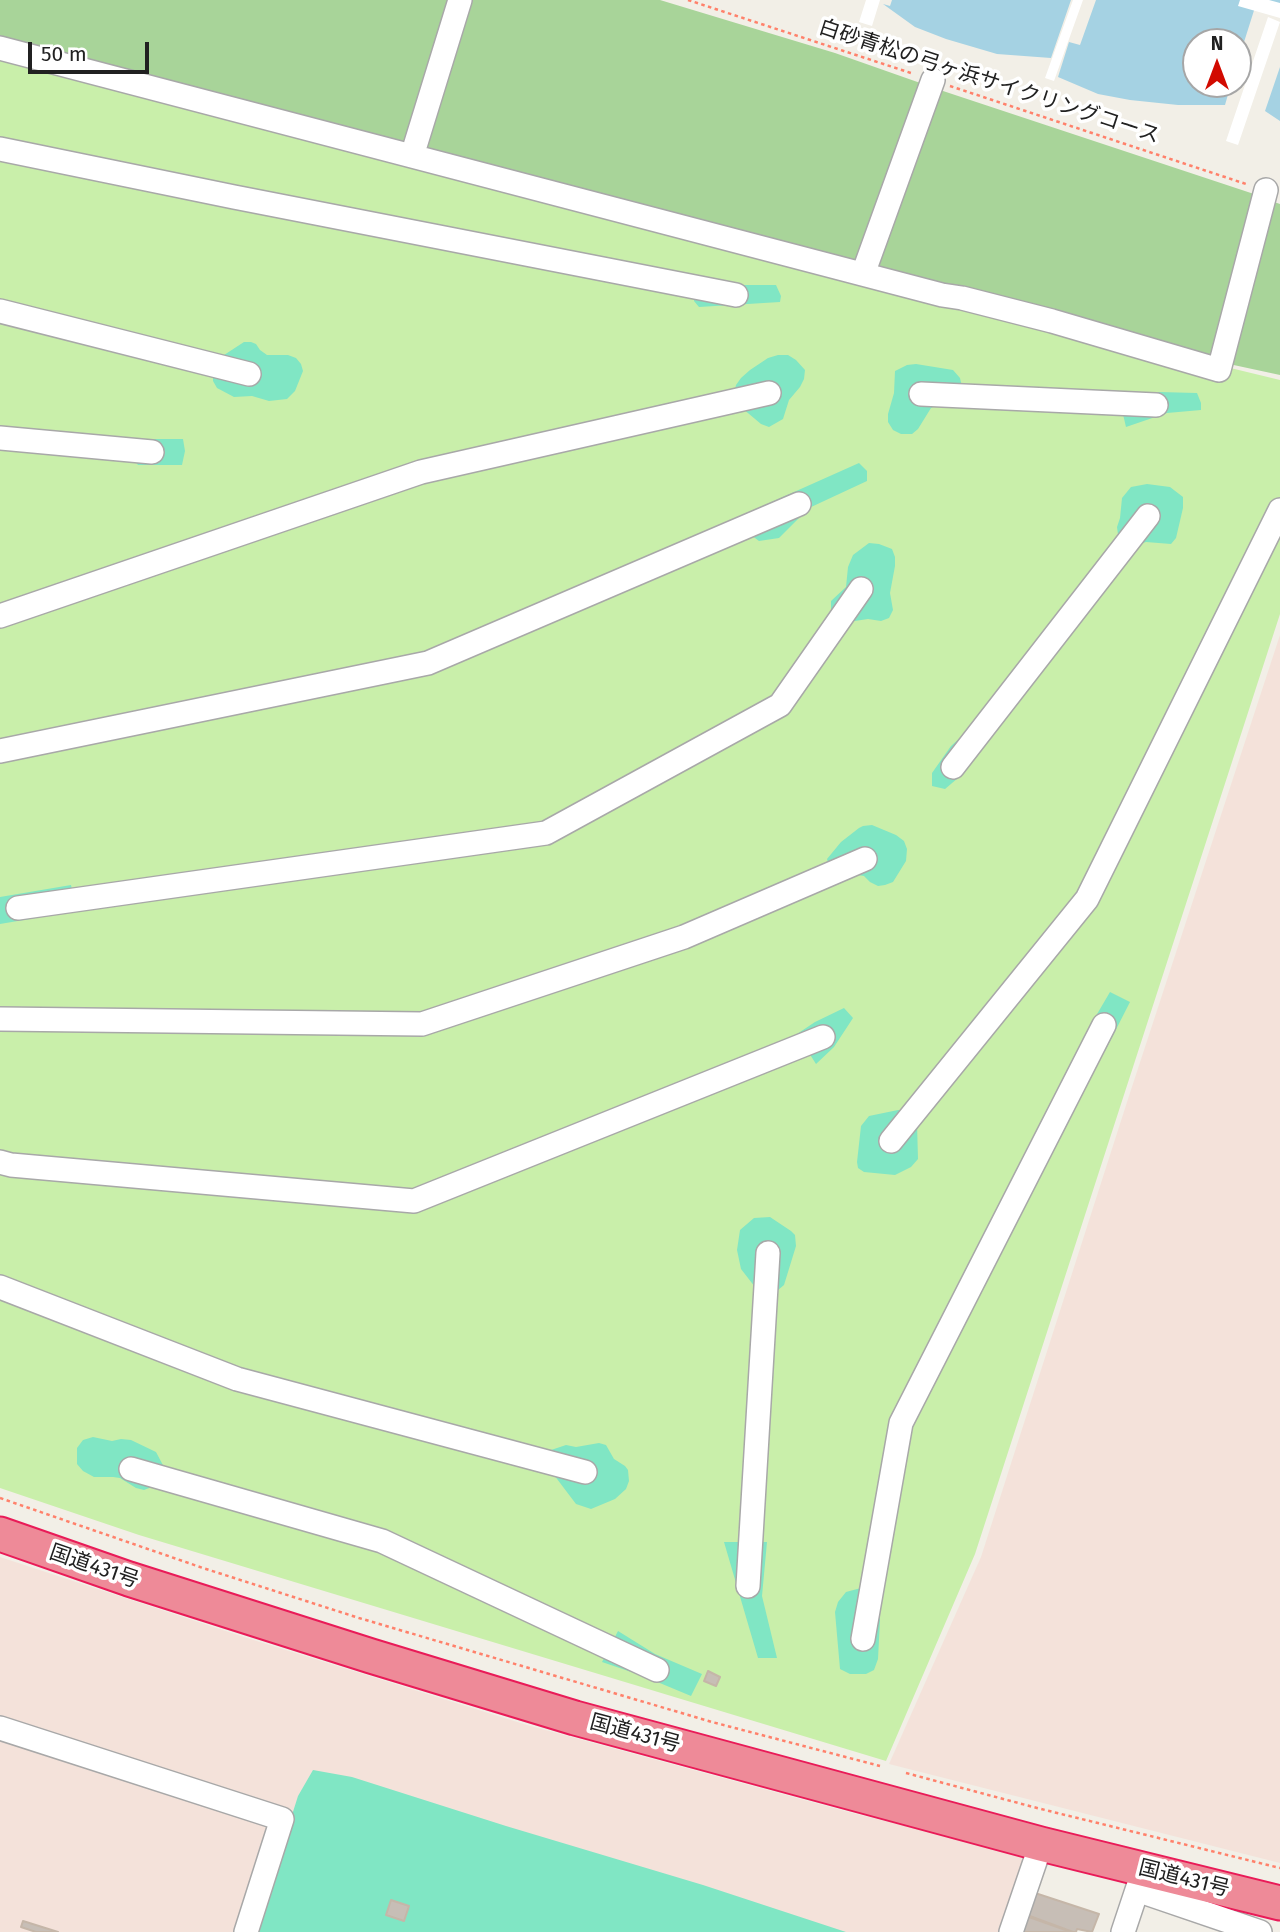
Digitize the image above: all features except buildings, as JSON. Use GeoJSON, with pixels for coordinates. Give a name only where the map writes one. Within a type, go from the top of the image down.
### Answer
{"type":"FeatureCollection","features":[{"type":"Feature","properties":{"kind":"highway","name":"国道431号"},"geometry":{"type":"LineString","coordinates":[[0,1513],[170,1571],[582,1699],[811,1762],[1280,1882]]}},
{"type":"Feature","properties":{"kind":"highway","name":"国道431号"},"geometry":{"type":"LineString","coordinates":[[0,1534],[155,1587],[575,1718],[1041,1844],[1140,1880],[1280,1902]]}},
{"type":"Feature","properties":{"kind":"street"},"geometry":{"type":"LineString","coordinates":[[412,156],[460,0]]}},
{"type":"Feature","properties":{"kind":"street"},"geometry":{"type":"LineString","coordinates":[[0,48],[942,295],[1052,321],[1219,370],[1266,190]]}},
{"type":"Feature","properties":{"kind":"street"},"geometry":{"type":"LineString","coordinates":[[863,274],[933,80]]}},
{"type":"Feature","properties":{"kind":"street"},"geometry":{"type":"LineString","coordinates":[[0,149],[736,295]]}},
{"type":"Feature","properties":{"kind":"street"},"geometry":{"type":"LineString","coordinates":[[0,311],[249,374]]}},
{"type":"Feature","properties":{"kind":"street"},"geometry":{"type":"LineString","coordinates":[[0,615],[421,472],[769,393]]}},
{"type":"Feature","properties":{"kind":"street"},"geometry":{"type":"LineString","coordinates":[[921,394],[1156,405]]}},
{"type":"Feature","properties":{"kind":"street"},"geometry":{"type":"LineString","coordinates":[[0,438],[152,452]]}},
{"type":"Feature","properties":{"kind":"street"},"geometry":{"type":"LineString","coordinates":[[0,751],[428,663],[799,504]]}},
{"type":"Feature","properties":{"kind":"street"},"geometry":{"type":"LineString","coordinates":[[891,1141],[1087,899],[1280,510]]}},
{"type":"Feature","properties":{"kind":"street"},"geometry":{"type":"LineString","coordinates":[[953,767],[1148,516]]}},
{"type":"Feature","properties":{"kind":"street"},"geometry":{"type":"LineString","coordinates":[[18,908],[546,833],[780,705],[861,589]]}},
{"type":"Feature","properties":{"kind":"street"},"geometry":{"type":"LineString","coordinates":[[0,1019],[422,1024],[684,937],[865,859]]}},
{"type":"Feature","properties":{"kind":"street"},"geometry":{"type":"LineString","coordinates":[[863,1639],[901,1423],[1104,1025]]}},
{"type":"Feature","properties":{"kind":"street"},"geometry":{"type":"LineString","coordinates":[[0,1162],[414,1202],[823,1037]]}},
{"type":"Feature","properties":{"kind":"street"},"geometry":{"type":"LineString","coordinates":[[748,1586],[768,1253]]}},
{"type":"Feature","properties":{"kind":"street"},"geometry":{"type":"LineString","coordinates":[[0,1287],[237,1379],[585,1472]]}},
{"type":"Feature","properties":{"kind":"street"},"geometry":{"type":"LineString","coordinates":[[131,1469],[382,1541],[657,1670]]}},
{"type":"Feature","properties":{"kind":"street"},"geometry":{"type":"LineString","coordinates":[[0,1728],[282,1819],[247,1932]]}},
{"type":"Feature","properties":{"kind":"street"},"geometry":{"type":"LineString","coordinates":[[1011,1932],[1041,1844]]}},
{"type":"Feature","properties":{"kind":"street"},"geometry":{"type":"LineString","coordinates":[[1123,1932],[1140,1880],[1260,1932]]}},
{"type":"Feature","properties":{"kind":"path","name":"白砂青松の弓ヶ浜サイクリングコース"},"geometry":{"type":"LineString","coordinates":[[688,0],[1266,190]]}},
{"type":"Feature","properties":{"kind":"path"},"geometry":{"type":"LineString","coordinates":[[0,1498],[359,1618],[712,1722],[880,1766]]}},
{"type":"Feature","properties":{"kind":"path"},"geometry":{"type":"LineString","coordinates":[[906,1773],[1280,1868]]}},
{"type":"Feature","properties":{"kind":"shaded area"},"geometry":{"type":"Polygon","coordinates":[[[1280,635],[1280,1863],[889,1764],[981,1557],[1280,635]]]}},
{"type":"Feature","properties":{"kind":"shaded area"},"geometry":{"type":"Polygon","coordinates":[[[0,1557],[244,1637],[527,1725],[852,1813],[980,1844],[1025,1859],[1001,1932],[0,1932],[0,1557]]]}},
{"type":"Feature","properties":{"kind":"green space"},"geometry":{"type":"Polygon","coordinates":[[[0,0],[455,0],[410,144],[0,44],[0,0]]]}},
{"type":"Feature","properties":{"kind":"green space"},"geometry":{"type":"Polygon","coordinates":[[[469,0],[660,0],[835,53],[926,85],[861,264],[420,151],[469,0]]]}},
{"type":"Feature","properties":{"kind":"green space"},"geometry":{"type":"Polygon","coordinates":[[[0,57],[665,231],[1280,380],[1280,614],[975,1554],[886,1761],[139,1535],[0,1488],[0,57]]]}},
{"type":"Feature","properties":{"kind":"green space"},"geometry":{"type":"Polygon","coordinates":[[[937,89],[1260,196],[1214,361],[875,270],[937,89]]]}},
{"type":"Feature","properties":{"kind":"green space"},"geometry":{"type":"Polygon","coordinates":[[[1271,201],[1280,204],[1280,375],[1229,364],[1271,201]]]}},
{"type":"Feature","properties":{"kind":"green space"},"geometry":{"type":"Polygon","coordinates":[[[695,285],[776,285],[781,296],[780,302],[699,307],[694,301],[695,285]]]}},
{"type":"Feature","properties":{"kind":"green space"},"geometry":{"type":"Polygon","coordinates":[[[244,342],[256,344],[267,355],[288,355],[301,364],[303,371],[295,391],[287,399],[269,401],[252,396],[234,397],[217,388],[213,374],[221,357],[244,342]]]}},
{"type":"Feature","properties":{"kind":"green space"},"geometry":{"type":"Polygon","coordinates":[[[778,355],[788,355],[796,360],[805,370],[804,379],[789,400],[783,419],[769,427],[761,424],[742,408],[734,393],[736,385],[750,370],[778,355]]]}},
{"type":"Feature","properties":{"kind":"green space"},"geometry":{"type":"Polygon","coordinates":[[[916,364],[953,370],[960,378],[962,387],[931,408],[912,434],[901,434],[893,430],[888,422],[895,371],[916,364]]]}},
{"type":"Feature","properties":{"kind":"green space"},"geometry":{"type":"Polygon","coordinates":[[[1159,392],[1197,393],[1201,410],[1167,413],[1126,427],[1122,410],[1159,392]]]}},
{"type":"Feature","properties":{"kind":"green space"},"geometry":{"type":"Polygon","coordinates":[[[137,439],[183,439],[185,451],[182,465],[138,465],[133,459],[132,443],[137,439]]]}},
{"type":"Feature","properties":{"kind":"green space"},"geometry":{"type":"Polygon","coordinates":[[[859,463],[867,471],[867,481],[809,508],[779,538],[759,541],[751,535],[747,513],[859,463]]]}},
{"type":"Feature","properties":{"kind":"green space"},"geometry":{"type":"Polygon","coordinates":[[[1147,484],[1170,487],[1183,497],[1176,538],[1171,544],[1146,542],[1134,546],[1119,542],[1117,527],[1122,498],[1131,487],[1147,484]]]}},
{"type":"Feature","properties":{"kind":"green space"},"geometry":{"type":"Polygon","coordinates":[[[869,543],[892,549],[895,557],[890,593],[893,610],[889,618],[881,621],[868,619],[848,622],[836,617],[831,609],[831,601],[846,587],[848,567],[853,555],[869,543]]]}},
{"type":"Feature","properties":{"kind":"green space"},"geometry":{"type":"Polygon","coordinates":[[[961,737],[972,739],[979,751],[976,758],[945,789],[932,786],[932,773],[951,746],[961,737]]]}},
{"type":"Feature","properties":{"kind":"green space"},"geometry":{"type":"Polygon","coordinates":[[[872,825],[896,835],[904,841],[907,849],[906,861],[893,882],[885,885],[878,886],[864,876],[829,866],[827,859],[841,842],[859,828],[872,825]]]}},
{"type":"Feature","properties":{"kind":"green space"},"geometry":{"type":"Polygon","coordinates":[[[71,885],[77,911],[0,924],[0,897],[71,885]]]}},
{"type":"Feature","properties":{"kind":"green space"},"geometry":{"type":"Polygon","coordinates":[[[1110,992],[1130,1002],[1105,1051],[1083,1075],[1072,1069],[1083,1038],[1110,992]]]}},
{"type":"Feature","properties":{"kind":"green space"},"geometry":{"type":"Polygon","coordinates":[[[844,1008],[853,1018],[834,1047],[816,1064],[797,1034],[844,1008]]]}},
{"type":"Feature","properties":{"kind":"green space"},"geometry":{"type":"Polygon","coordinates":[[[905,1111],[917,1123],[918,1159],[911,1167],[895,1175],[864,1172],[858,1168],[857,1162],[861,1126],[869,1116],[905,1111]]]}},
{"type":"Feature","properties":{"kind":"green space"},"geometry":{"type":"Polygon","coordinates":[[[770,1217],[795,1235],[796,1246],[784,1285],[770,1292],[755,1287],[741,1269],[737,1250],[740,1230],[754,1218],[770,1217]]]}},
{"type":"Feature","properties":{"kind":"green space"},"geometry":{"type":"Polygon","coordinates":[[[93,1437],[112,1441],[131,1440],[156,1452],[165,1469],[157,1485],[144,1490],[120,1478],[94,1477],[83,1471],[77,1464],[77,1448],[83,1440],[93,1437]]]}},
{"type":"Feature","properties":{"kind":"green space"},"geometry":{"type":"Polygon","coordinates":[[[599,1443],[606,1445],[614,1459],[625,1466],[629,1481],[626,1489],[615,1499],[591,1509],[576,1504],[551,1471],[548,1456],[551,1450],[566,1445],[576,1447],[599,1443]]]}},
{"type":"Feature","properties":{"kind":"green space"},"geometry":{"type":"Polygon","coordinates":[[[724,1542],[767,1542],[762,1596],[777,1658],[758,1658],[724,1542]]]}},
{"type":"Feature","properties":{"kind":"green space"},"geometry":{"type":"Polygon","coordinates":[[[861,1588],[878,1600],[878,1659],[874,1670],[866,1674],[850,1674],[840,1669],[835,1612],[838,1602],[846,1592],[861,1588]]]}},
{"type":"Feature","properties":{"kind":"green space"},"geometry":{"type":"Polygon","coordinates":[[[618,1631],[655,1654],[702,1674],[691,1696],[602,1662],[618,1631]]]}},
{"type":"Feature","properties":{"kind":"green space"},"geometry":{"type":"Polygon","coordinates":[[[313,1770],[352,1777],[846,1932],[255,1932],[298,1796],[313,1770]]]}},
{"type":"Feature","properties":{"kind":"water"},"geometry":{"type":"Polygon","coordinates":[[[892,0],[1071,0],[1051,58],[997,54],[946,39],[915,27],[883,4],[890,6],[892,0]]]}},
{"type":"Feature","properties":{"kind":"water"},"geometry":{"type":"Polygon","coordinates":[[[1096,0],[1280,0],[1280,9],[1257,1],[1248,28],[1182,28],[1182,98],[1227,98],[1225,105],[1178,105],[1130,100],[1098,94],[1058,77],[1069,42],[1080,45],[1096,0]]]}},
{"type":"Feature","properties":{"kind":"water"},"geometry":{"type":"Polygon","coordinates":[[[1280,67],[1280,121],[1265,111],[1280,67]]]}},
{"type":"Feature","properties":{"kind":"pier"},"geometry":{"type":"Polygon","coordinates":[[[866,0],[880,0],[872,26],[859,22],[866,0]]]}},
{"type":"Feature","properties":{"kind":"pier"},"geometry":{"type":"Polygon","coordinates":[[[1073,0],[1083,0],[1054,81],[1045,78],[1073,0]]]}},
{"type":"Feature","properties":{"kind":"pier"},"geometry":{"type":"Polygon","coordinates":[[[1240,0],[1269,0],[1280,3],[1280,18],[1238,6],[1240,0]]]}},
{"type":"Feature","properties":{"kind":"pier"},"geometry":{"type":"Polygon","coordinates":[[[1268,17],[1280,22],[1238,145],[1226,141],[1241,98],[1252,98],[1252,64],[1268,17]]]}}]}
